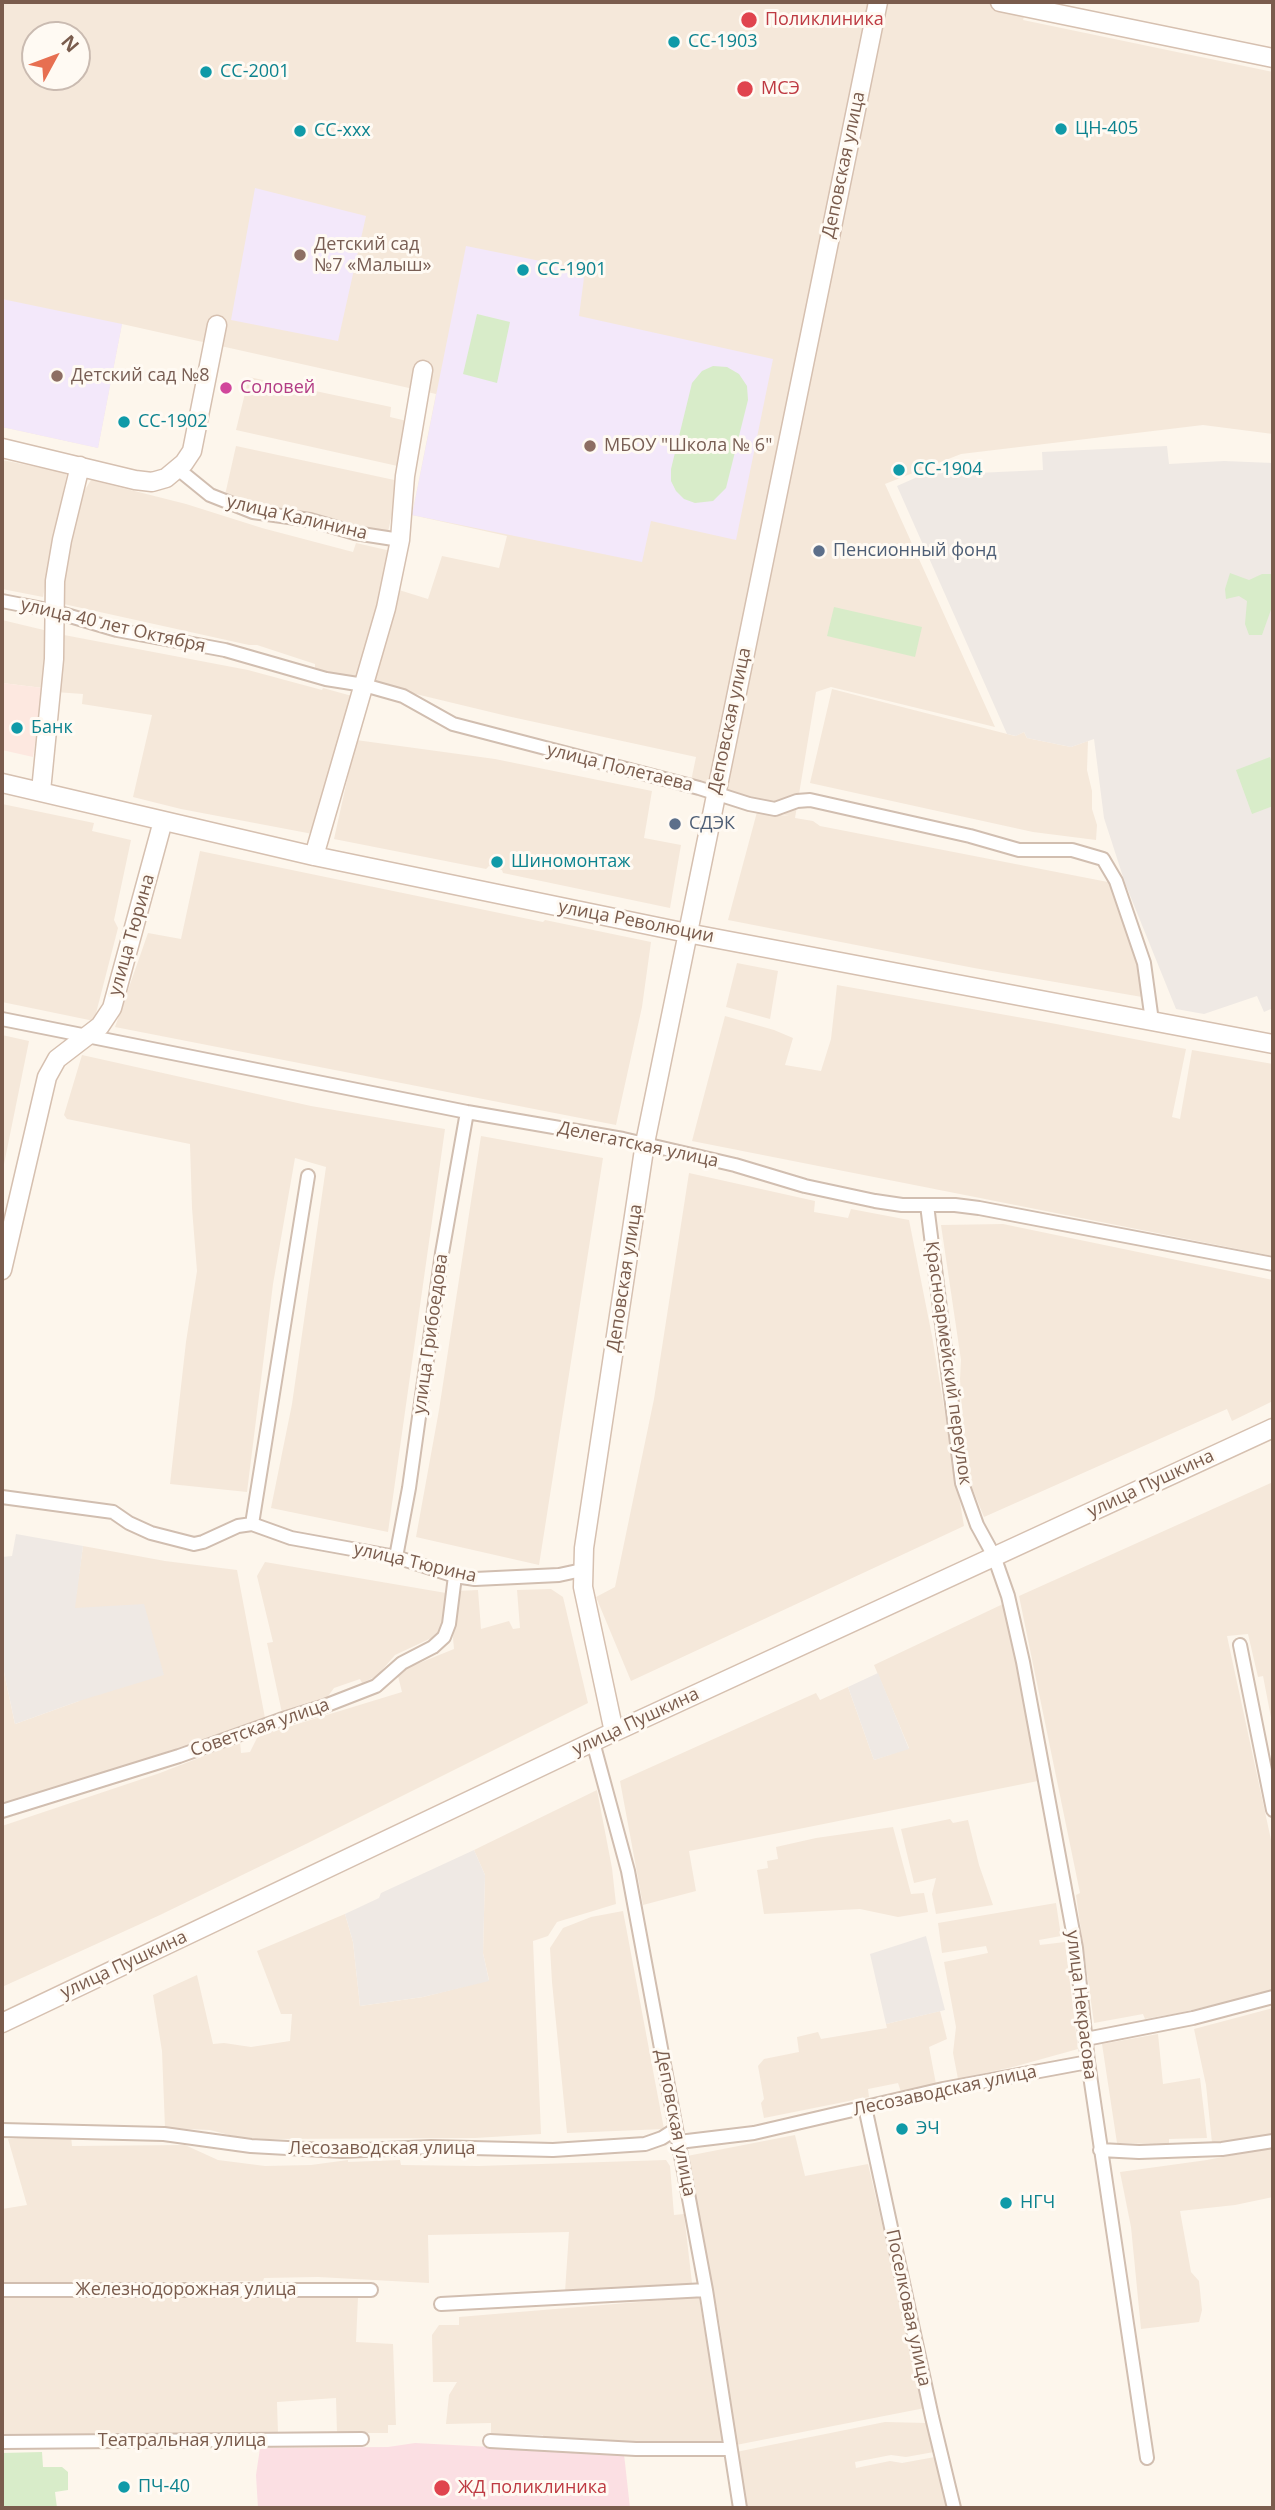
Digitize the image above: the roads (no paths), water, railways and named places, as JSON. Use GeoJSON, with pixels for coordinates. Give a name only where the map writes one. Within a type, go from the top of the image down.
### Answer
{"type":"FeatureCollection","features":[{"type":"Feature","properties":{"kind":"street","name":"Деповская улица"},"geometry":{"type":"LineString","coordinates":[[614,1732],[582,1570],[645,1143],[878,2]]}},
{"type":"Feature","properties":{"kind":"street"},"geometry":{"type":"LineString","coordinates":[[1000,2],[1041,6],[1273,58]]}},
{"type":"Feature","properties":{"kind":"street"},"geometry":{"type":"LineString","coordinates":[[2,447],[135,480],[152,482],[166,478],[188,457],[194,443],[217,325]]}},
{"type":"Feature","properties":{"kind":"street"},"geometry":{"type":"LineString","coordinates":[[314,856],[386,608],[400,540],[405,476],[423,370]]}},
{"type":"Feature","properties":{"kind":"street"},"geometry":{"type":"LineString","coordinates":[[41,791],[54,659],[53,611],[57,562],[80,466]]}},
{"type":"Feature","properties":{"kind":"street","name":"улица Калинина"},"geometry":{"type":"LineString","coordinates":[[178,469],[209,495],[253,512],[310,520],[355,533],[400,540]]}},
{"type":"Feature","properties":{"kind":"street","name":"улица 40 лет Октября"},"geometry":{"type":"LineString","coordinates":[[2,601],[53,611],[117,630],[225,650]]}},
{"type":"Feature","properties":{"kind":"street","name":"улица Полетаева"},"geometry":{"type":"LineString","coordinates":[[225,650],[326,679],[364,685],[403,696],[453,724],[749,804],[775,809],[797,801],[810,800],[971,836],[1019,850],[1072,850],[1103,859],[1116,881],[1144,963],[1152,1021]]}},
{"type":"Feature","properties":{"kind":"street","name":"улица Революции"},"geometry":{"type":"LineString","coordinates":[[2,783],[314,856],[687,933],[1273,1044]]}},
{"type":"Feature","properties":{"kind":"street","name":"улица Тюрина"},"geometry":{"type":"LineString","coordinates":[[2,1270],[47,1077],[57,1059],[100,1026],[111,1008],[163,821]]}},
{"type":"Feature","properties":{"kind":"street","name":"Делегатская улица"},"geometry":{"type":"LineString","coordinates":[[2,1019],[467,1112],[645,1143],[875,1202],[979,1208],[1273,1264]]}},
{"type":"Feature","properties":{"kind":"street","name":"улица Грибоедова"},"geometry":{"type":"LineString","coordinates":[[396,1558],[417,1433],[442,1253],[467,1112]]}},
{"type":"Feature","properties":{"kind":"street"},"geometry":{"type":"LineString","coordinates":[[2,1497],[113,1512],[151,1533],[194,1544],[238,1526],[252,1524],[308,1176]]}},
{"type":"Feature","properties":{"kind":"street","name":"Красноармейский переулок"},"geometry":{"type":"LineString","coordinates":[[927,1205],[962,1483],[977,1525],[994,1556]]}},
{"type":"Feature","properties":{"kind":"street","name":"улица Пушкина"},"geometry":{"type":"LineString","coordinates":[[2,2023],[614,1732],[1273,1428]]}},
{"type":"Feature","properties":{"kind":"street","name":"улица Тюрина"},"geometry":{"type":"LineString","coordinates":[[252,1524],[291,1538],[396,1558],[454,1576],[475,1579],[559,1575],[582,1570]]}},
{"type":"Feature","properties":{"kind":"street","name":"улица Некрасова"},"geometry":{"type":"LineString","coordinates":[[994,1556],[1008,1595],[1028,1688],[1076,1948],[1088,2062],[1147,2458]]}},
{"type":"Feature","properties":{"kind":"street","name":"Советская улица"},"geometry":{"type":"LineString","coordinates":[[2,1811],[179,1756],[376,1686],[402,1663],[433,1647],[444,1637],[449,1624],[454,1576]]}},
{"type":"Feature","properties":{"kind":"street"},"geometry":{"type":"LineString","coordinates":[[1240,1645],[1273,1810]]}},
{"type":"Feature","properties":{"kind":"street","name":"Деповская улица"},"geometry":{"type":"LineString","coordinates":[[593,1742],[628,1871],[706,2290],[740,2508]]}},
{"type":"Feature","properties":{"kind":"street"},"geometry":{"type":"LineString","coordinates":[[1086,2039],[1193,2018],[1273,1997]]}},
{"type":"Feature","properties":{"kind":"street","name":"Лесозаводская улица"},"geometry":{"type":"LineString","coordinates":[[2,2130],[164,2134],[251,2146],[342,2151],[431,2147],[553,2150],[645,2144],[677,2136],[754,2133],[943,2089],[1088,2062]]}},
{"type":"Feature","properties":{"kind":"street","name":"Поселковая улица"},"geometry":{"type":"LineString","coordinates":[[865,2107],[954,2508]]}},
{"type":"Feature","properties":{"kind":"street"},"geometry":{"type":"LineString","coordinates":[[1101,2150],[1139,2152],[1222,2149],[1273,2141]]}},
{"type":"Feature","properties":{"kind":"street","name":"Железнодорожная улица"},"geometry":{"type":"LineString","coordinates":[[2,2290],[371,2290]]}},
{"type":"Feature","properties":{"kind":"street"},"geometry":{"type":"LineString","coordinates":[[440,2304],[706,2290]]}},
{"type":"Feature","properties":{"kind":"street","name":"Театральная улица"},"geometry":{"type":"LineString","coordinates":[[2,2442],[362,2439]]}},
{"type":"Feature","properties":{"kind":"street"},"geometry":{"type":"LineString","coordinates":[[489,2441],[636,2449],[729,2449]]}},
{"type":"Feature","properties":{"kind":"place","name":"Поликлиника"},"geometry":{"type":"Point","coordinates":[749,20]}},
{"type":"Feature","properties":{"kind":"place","name":"СС-1903"},"geometry":{"type":"Point","coordinates":[674,42]}},
{"type":"Feature","properties":{"kind":"place","name":"СС-2001"},"geometry":{"type":"Point","coordinates":[206,72]}},
{"type":"Feature","properties":{"kind":"place","name":"МСЭ"},"geometry":{"type":"Point","coordinates":[745,89]}},
{"type":"Feature","properties":{"kind":"place","name":"ЦН-405"},"geometry":{"type":"Point","coordinates":[1061,129]}},
{"type":"Feature","properties":{"kind":"place","name":"СС-ххх"},"geometry":{"type":"Point","coordinates":[300,131]}},
{"type":"Feature","properties":{"kind":"place","name":"Детский сад №7 «Малыш»"},"geometry":{"type":"Point","coordinates":[300,255]}},
{"type":"Feature","properties":{"kind":"place","name":"СС-1901"},"geometry":{"type":"Point","coordinates":[523,270]}},
{"type":"Feature","properties":{"kind":"place","name":"Детский сад №8"},"geometry":{"type":"Point","coordinates":[57,376]}},
{"type":"Feature","properties":{"kind":"place","name":"Соловей"},"geometry":{"type":"Point","coordinates":[226,388]}},
{"type":"Feature","properties":{"kind":"place","name":"СС-1902"},"geometry":{"type":"Point","coordinates":[124,422]}},
{"type":"Feature","properties":{"kind":"place","name":"МБОУ \"Школа № 6\""},"geometry":{"type":"Point","coordinates":[590,446]}},
{"type":"Feature","properties":{"kind":"place","name":"СС-1904"},"geometry":{"type":"Point","coordinates":[899,470]}},
{"type":"Feature","properties":{"kind":"place","name":"Пенсионный фонд"},"geometry":{"type":"Point","coordinates":[819,551]}},
{"type":"Feature","properties":{"kind":"place","name":"Банк"},"geometry":{"type":"Point","coordinates":[17,728]}},
{"type":"Feature","properties":{"kind":"place","name":"СДЭК"},"geometry":{"type":"Point","coordinates":[675,824]}},
{"type":"Feature","properties":{"kind":"place","name":"Шиномонтаж"},"geometry":{"type":"Point","coordinates":[497,862]}},
{"type":"Feature","properties":{"kind":"place","name":"ЭЧ"},"geometry":{"type":"Point","coordinates":[902,2129]}},
{"type":"Feature","properties":{"kind":"place","name":"НГЧ"},"geometry":{"type":"Point","coordinates":[1006,2203]}},
{"type":"Feature","properties":{"kind":"place","name":"ПЧ-40"},"geometry":{"type":"Point","coordinates":[124,2487]}},
{"type":"Feature","properties":{"kind":"place","name":"ЖД поликлиника"},"geometry":{"type":"Point","coordinates":[442,2488]}}]}
